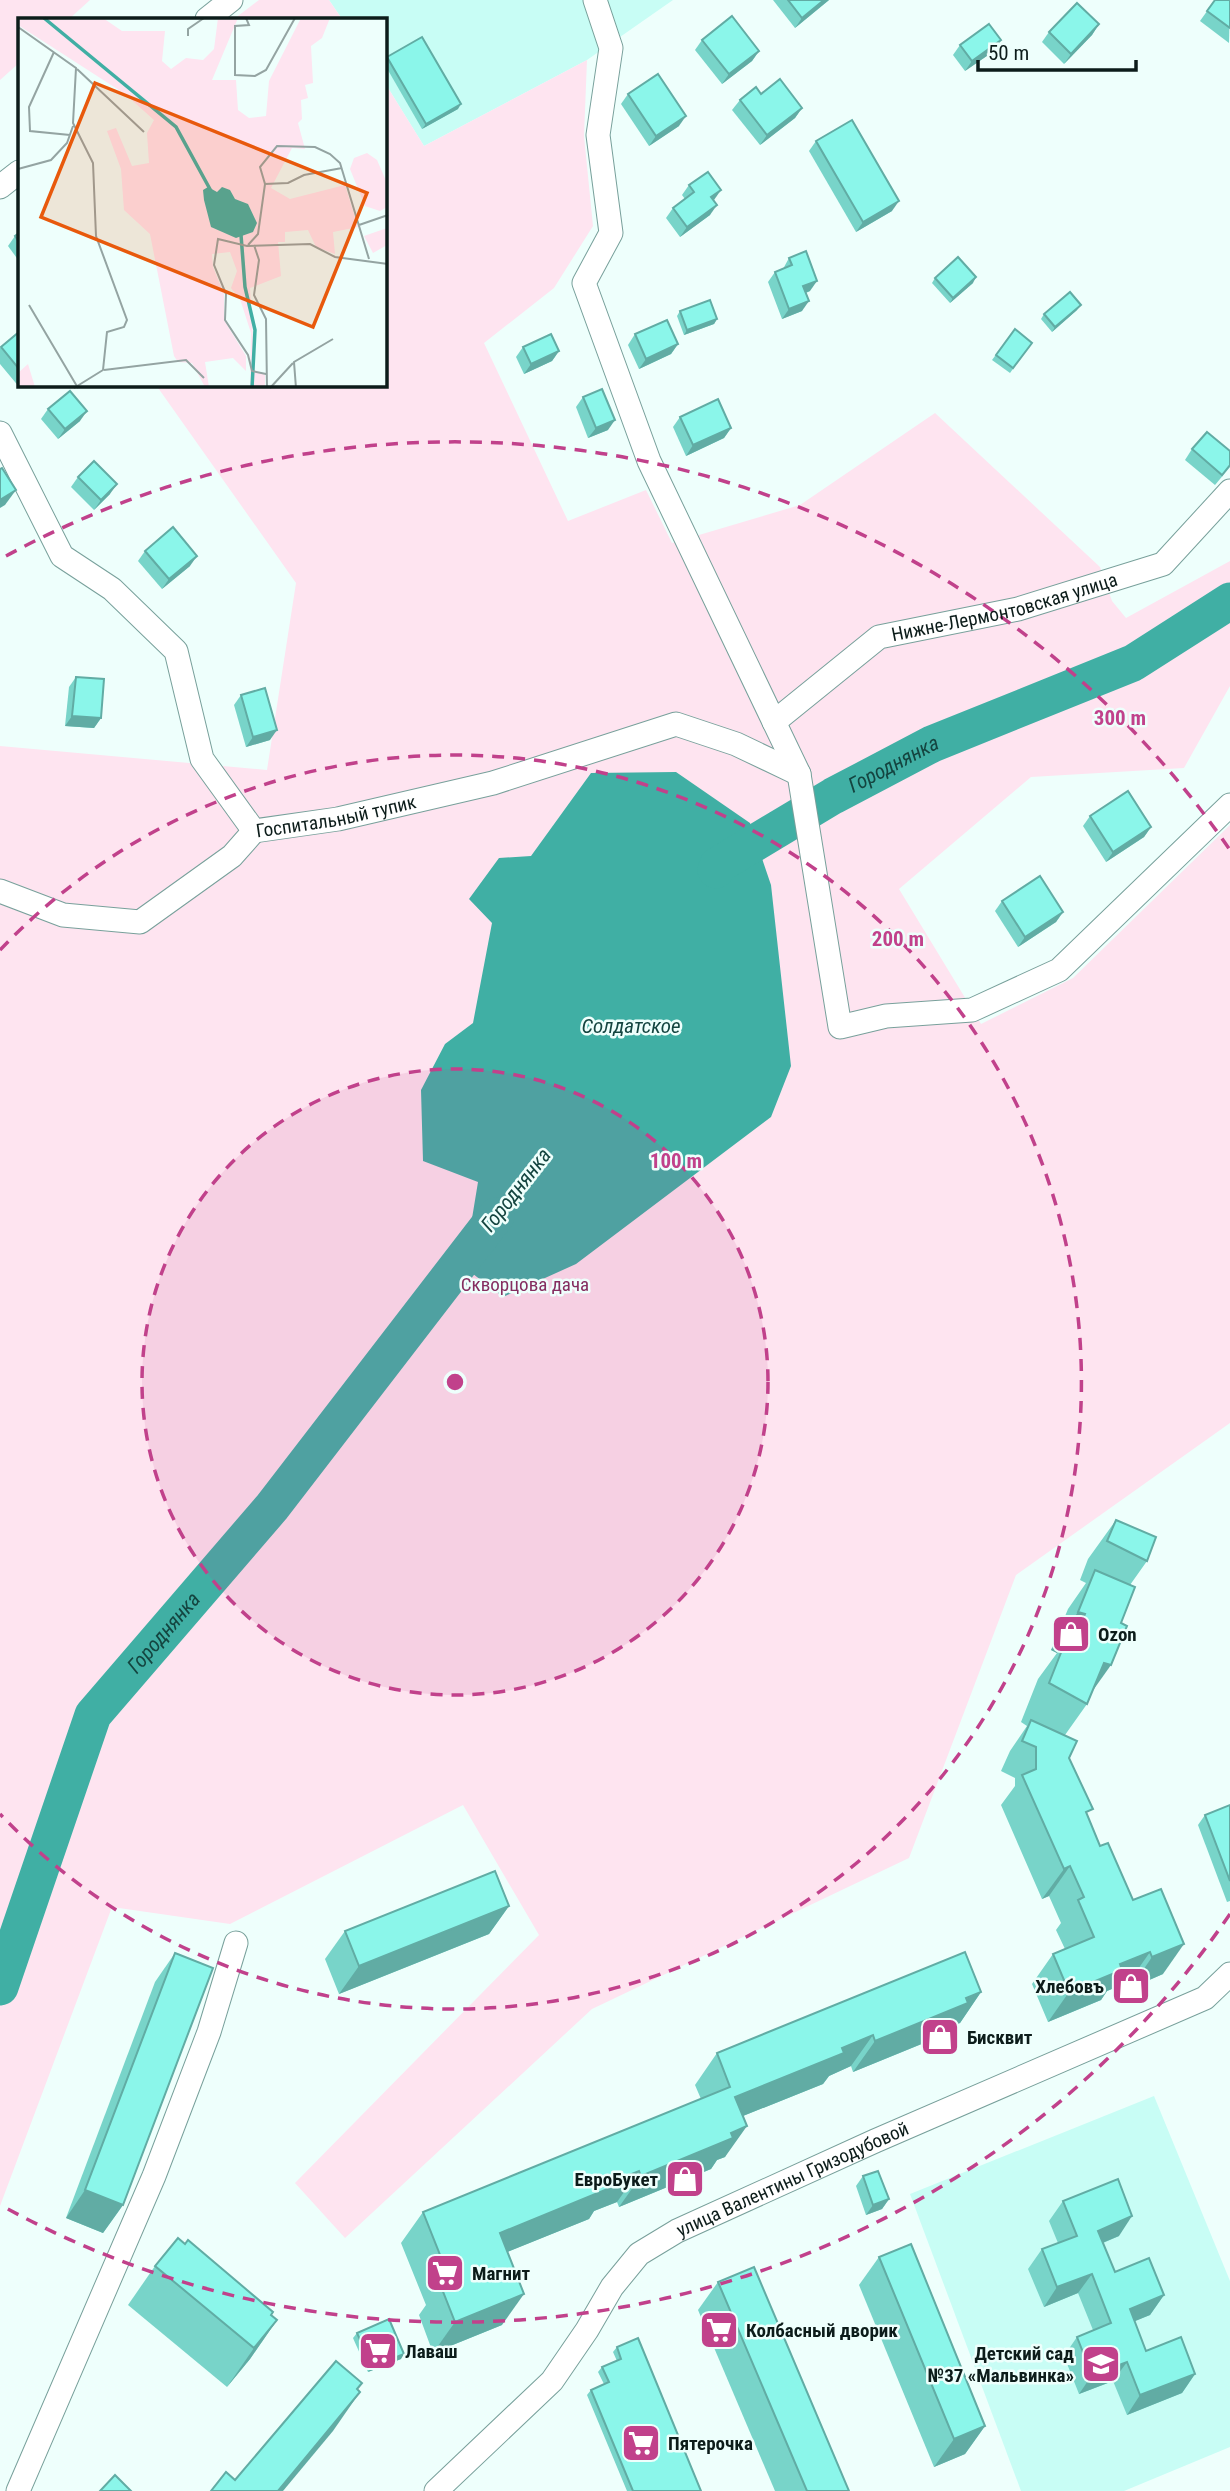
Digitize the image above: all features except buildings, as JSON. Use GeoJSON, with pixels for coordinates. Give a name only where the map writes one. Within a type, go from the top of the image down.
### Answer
{"type":"FeatureCollection","features":[{"type":"Feature","properties":{"kind":"street"},"geometry":{"type":"LineString","coordinates":[[208,18],[230,0]]}},
{"type":"Feature","properties":{"kind":"street"},"geometry":{"type":"LineString","coordinates":[[594,0],[611,48],[598,135],[611,233],[583,283],[649,461],[799,774],[840,1027],[886,1016],[972,1010],[1059,970],[1230,806]]}},
{"type":"Feature","properties":{"kind":"street"},"geometry":{"type":"LineString","coordinates":[[0,187],[18,173]]}},
{"type":"Feature","properties":{"kind":"street","name":"Госпитальный тупик"},"geometry":{"type":"LineString","coordinates":[[0,433],[62,556],[112,589],[176,651],[202,759],[254,831],[338,818],[494,783],[676,724],[736,744],[799,774]]}},
{"type":"Feature","properties":{"kind":"street","name":"Нижне-Лермонтовская улица"},"geometry":{"type":"LineString","coordinates":[[774,722],[879,637],[1018,609],[1163,564],[1230,491]]}},
{"type":"Feature","properties":{"kind":"street"},"geometry":{"type":"LineString","coordinates":[[0,891],[63,915],[140,922],[232,856],[254,831]]}},
{"type":"Feature","properties":{"kind":"street"},"geometry":{"type":"LineString","coordinates":[[18,2491],[154,2176],[209,2032],[236,1943]]}},
{"type":"Feature","properties":{"kind":"street","name":"улица Валентины Гризодубовой"},"geometry":{"type":"LineString","coordinates":[[436,2491],[552,2381],[612,2287],[639,2254],[677,2231],[862,2146],[1205,1998],[1230,1974]]}},
{"type":"Feature","properties":{"kind":"shaded area"},"geometry":{"type":"Polygon","coordinates":[[[329,0],[673,0],[587,60],[424,146],[387,86],[387,18],[341,18],[329,0]]]}},
{"type":"Feature","properties":{"kind":"shaded area","name":"Детский сад №37 «Мальвинка»"},"geometry":{"type":"Polygon","coordinates":[[[1154,2096],[1230,2281],[1230,2447],[1124,2491],[1021,2491],[910,2194],[1154,2096]]]}},
{"type":"Feature","properties":{"kind":"green space"},"geometry":{"type":"Polygon","coordinates":[[[0,0],[90,0],[70,18],[18,18],[18,64],[0,80],[0,0]]]}},
{"type":"Feature","properties":{"kind":"green space"},"geometry":{"type":"Polygon","coordinates":[[[259,0],[329,0],[341,18],[235,18],[259,0]]]}},
{"type":"Feature","properties":{"kind":"green space","name":"Скворцова дача"},"geometry":{"type":"Polygon","coordinates":[[[587,60],[584,136],[593,226],[554,288],[484,343],[568,521],[646,490],[672,543],[800,505],[935,413],[1100,567],[1112,601],[1126,618],[1230,561],[1230,686],[1184,768],[1031,777],[899,889],[981,1024],[1073,978],[1230,825],[1230,1423],[1016,1575],[909,1858],[592,2009],[345,2238],[295,2183],[539,1935],[463,1805],[230,1924],[112,1907],[0,2206],[0,746],[267,770],[296,583],[157,387],[387,387],[387,86],[424,146],[587,60]]]}},
{"type":"Feature","properties":{"kind":"water","name":"Солдатское"},"geometry":{"type":"Polygon","coordinates":[[[676,772],[750,823],[771,885],[791,1066],[771,1117],[576,1264],[503,1297],[464,1267],[478,1182],[423,1161],[421,1090],[445,1044],[473,1023],[492,923],[469,899],[499,858],[531,856],[591,773],[676,772]]]}},
{"type":"Feature","properties":{"kind":"waterway","name":"Городнянка"},"geometry":{"type":"LineString","coordinates":[[716,870],[718,865],[833,796],[932,744],[1133,663],[1230,601]]}},
{"type":"Feature","properties":{"kind":"waterway","name":"Городнянка"},"geometry":{"type":"LineString","coordinates":[[0,1987],[93,1715],[272,1507],[496,1216]]}},
{"type":"Feature","properties":{"kind":"place","name":"Ozon"},"geometry":{"type":"Point","coordinates":[1071,1634]}},
{"type":"Feature","properties":{"kind":"place","name":"Хлебовъ"},"geometry":{"type":"Point","coordinates":[1131,1986]}},
{"type":"Feature","properties":{"kind":"place","name":"Бисквит"},"geometry":{"type":"Point","coordinates":[940,2037]}},
{"type":"Feature","properties":{"kind":"place","name":"ЕвроБукет"},"geometry":{"type":"Point","coordinates":[685,2179]}},
{"type":"Feature","properties":{"kind":"place","name":"Магнит"},"geometry":{"type":"Point","coordinates":[445,2273]}},
{"type":"Feature","properties":{"kind":"place","name":"Колбасный дворик"},"geometry":{"type":"Point","coordinates":[719,2330]}},
{"type":"Feature","properties":{"kind":"place","name":"Лаваш"},"geometry":{"type":"Point","coordinates":[378,2351]}},
{"type":"Feature","properties":{"kind":"place","name":"Детский сад №37 «Мальвинка»"},"geometry":{"type":"Point","coordinates":[1101,2364]}},
{"type":"Feature","properties":{"kind":"place","name":"Пятерочка"},"geometry":{"type":"Point","coordinates":[641,2443]}}]}
